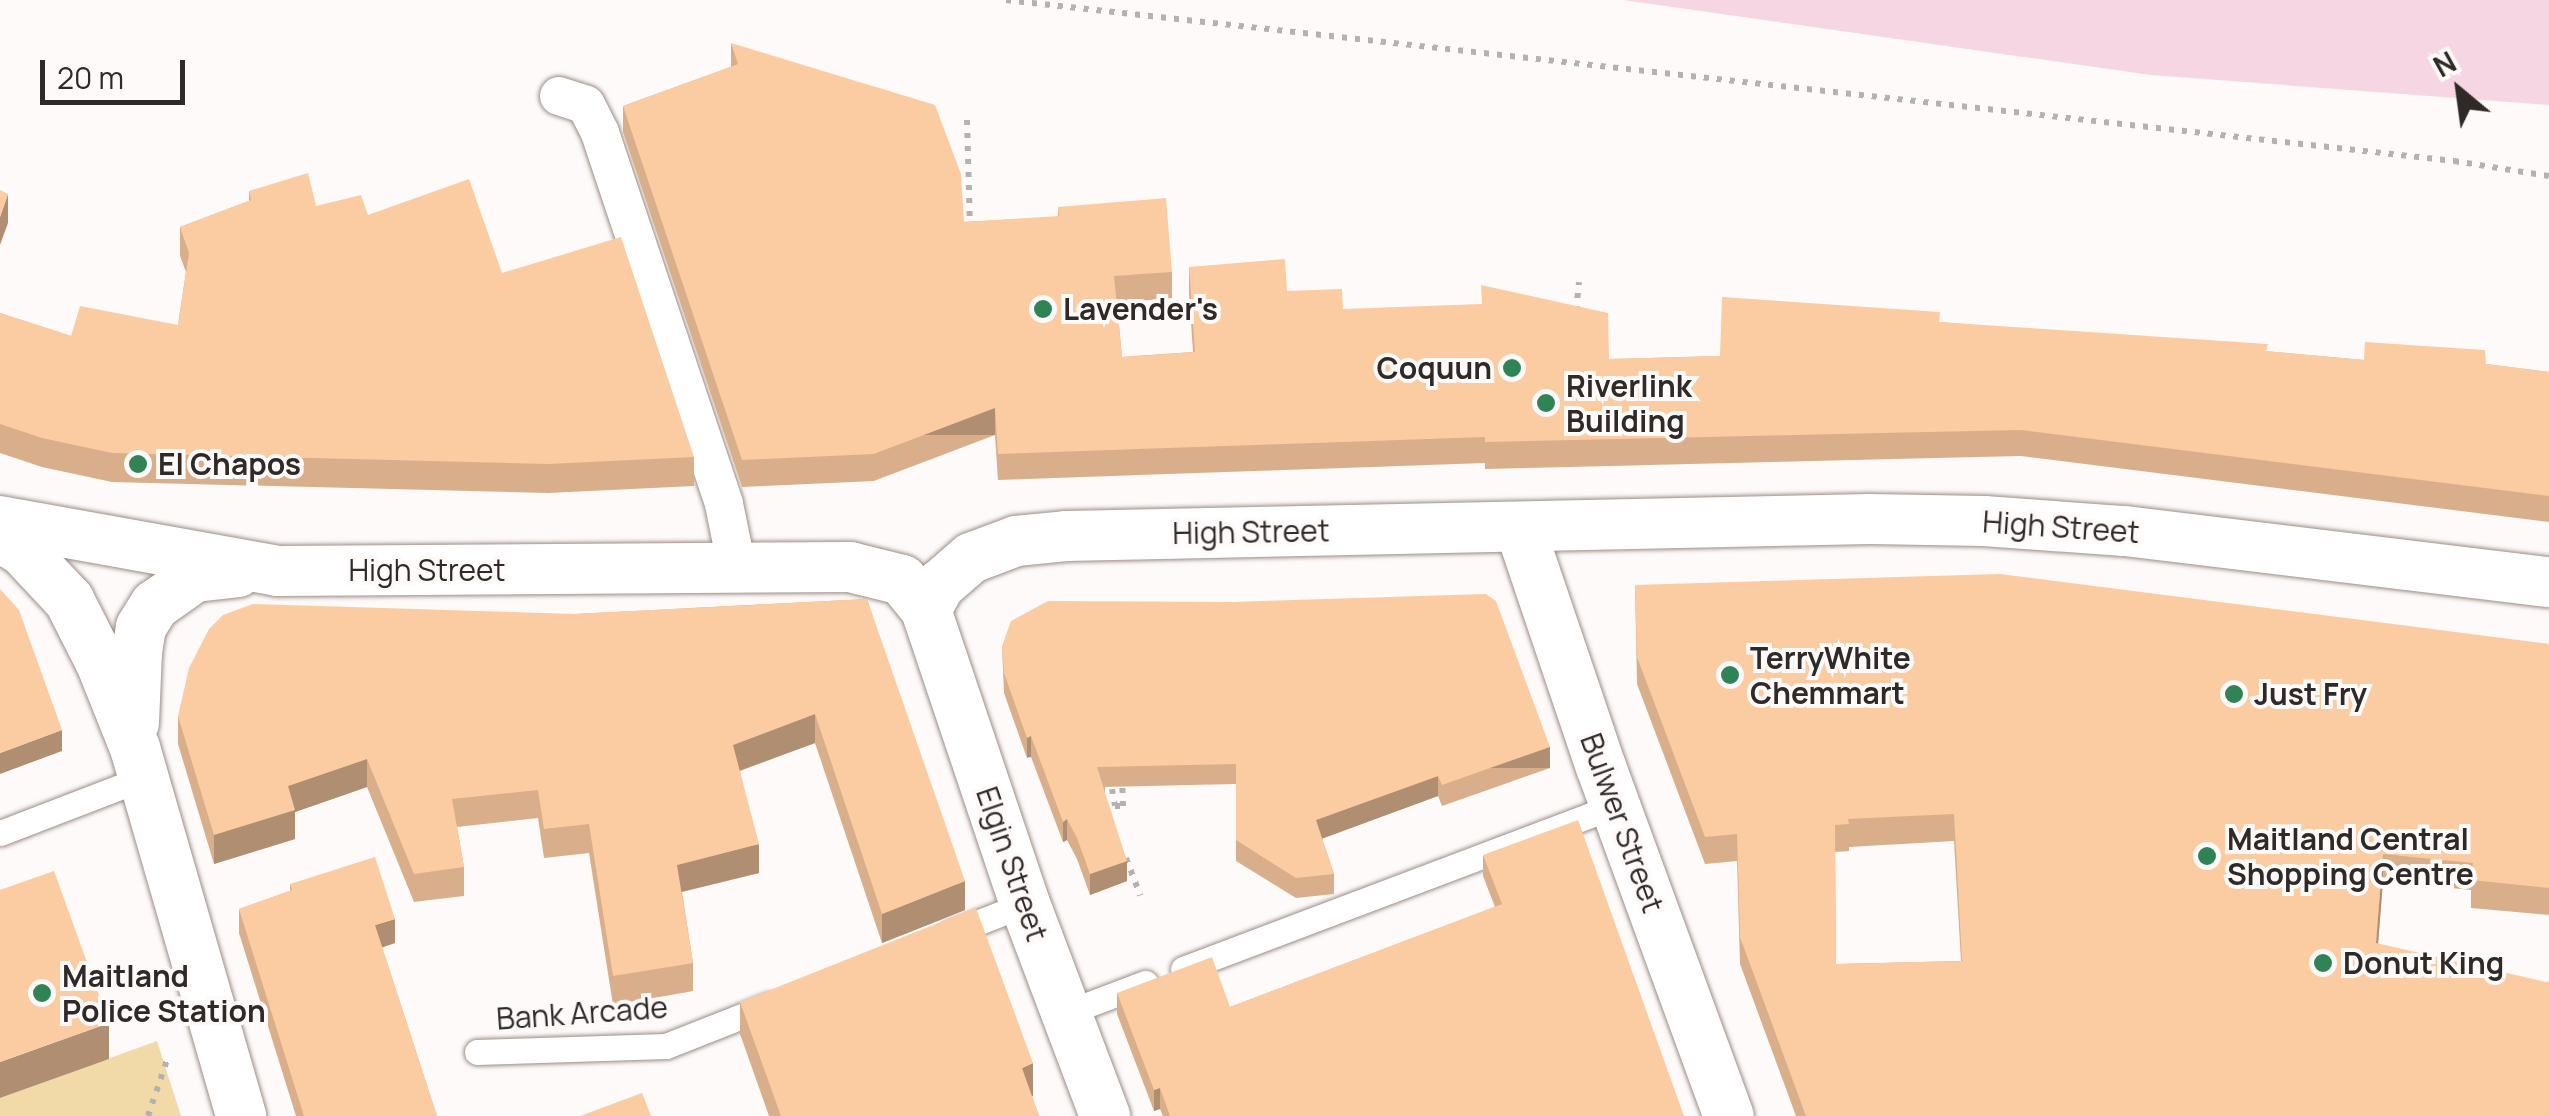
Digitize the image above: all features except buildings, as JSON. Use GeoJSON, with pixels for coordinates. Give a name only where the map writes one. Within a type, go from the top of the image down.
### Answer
{"type":"FeatureCollection","features":[{"type":"Feature","properties":{"kind":"street"},"geometry":{"type":"LineString","coordinates":[[559,96],[586,106],[600,132],[724,504],[737,568]]}},
{"type":"Feature","properties":{"kind":"street","name":"High Street"},"geometry":{"type":"LineString","coordinates":[[0,520],[278,571],[876,570],[902,580],[926,610],[952,572],[989,549],[1016,541],[1140,534],[1870,519],[1984,520],[2125,531],[2549,582]]}},
{"type":"Feature","properties":{"kind":"street","name":"Bulwer Street"},"geometry":{"type":"LineString","coordinates":[[1520,528],[1614,806],[1729,1116]]}},
{"type":"Feature","properties":{"kind":"street"},"geometry":{"type":"LineString","coordinates":[[0,538],[22,550],[69,600],[101,663],[139,763],[240,1116]]}},
{"type":"Feature","properties":{"kind":"street"},"geometry":{"type":"LineString","coordinates":[[139,763],[137,652],[142,626],[155,604],[195,577],[278,571]]}},
{"type":"Feature","properties":{"kind":"street","name":"Elgin Street"},"geometry":{"type":"LineString","coordinates":[[926,610],[1025,904],[1104,1116]]}},
{"type":"Feature","properties":{"kind":"lane"},"geometry":{"type":"LineString","coordinates":[[0,832],[139,763]]}},
{"type":"Feature","properties":{"kind":"lane"},"geometry":{"type":"LineString","coordinates":[[1066,1013],[1614,806]]}},
{"type":"Feature","properties":{"kind":"lane"},"geometry":{"type":"LineString","coordinates":[[925,944],[1025,904]]}},
{"type":"Feature","properties":{"kind":"lane","name":"Bank Arcade"},"geometry":{"type":"LineString","coordinates":[[478,1052],[666,1046],[796,994]]}},
{"type":"Feature","properties":{"kind":"path"},"geometry":{"type":"LineString","coordinates":[[1006,0],[2454,161],[2549,176]]}},
{"type":"Feature","properties":{"kind":"path"},"geometry":{"type":"LineString","coordinates":[[967,120],[970,234]]}},
{"type":"Feature","properties":{"kind":"path"},"geometry":{"type":"LineString","coordinates":[[1576,315],[1579,282]]}},
{"type":"Feature","properties":{"kind":"path"},"geometry":{"type":"LineString","coordinates":[[1113,824],[1100,789],[1114,792],[1115,806],[1123,806],[1122,777]]}},
{"type":"Feature","properties":{"kind":"path"},"geometry":{"type":"LineString","coordinates":[[1120,842],[1140,896]]}},
{"type":"Feature","properties":{"kind":"path"},"geometry":{"type":"LineString","coordinates":[[148,1116],[168,1060]]}},
{"type":"Feature","properties":{"kind":"shaded area"},"geometry":{"type":"Polygon","coordinates":[[[1623,0],[2549,0],[2549,105],[2151,75],[1623,0]]]}},
{"type":"Feature","properties":{"kind":"shaded area"},"geometry":{"type":"Polygon","coordinates":[[[157,1041],[181,1116],[0,1116],[0,1098],[157,1041]]]}},
{"type":"Feature","properties":{"kind":"place","name":"Lavender's"},"geometry":{"type":"Point","coordinates":[1043,309]}},
{"type":"Feature","properties":{"kind":"place","name":"Coquun"},"geometry":{"type":"Point","coordinates":[1512,368]}},
{"type":"Feature","properties":{"kind":"place","name":"Riverlink Building"},"geometry":{"type":"Point","coordinates":[1546,403]}},
{"type":"Feature","properties":{"kind":"place","name":"El Chapos"},"geometry":{"type":"Point","coordinates":[138,464]}},
{"type":"Feature","properties":{"kind":"place","name":"TerryWhite Chemmart"},"geometry":{"type":"Point","coordinates":[1730,675]}},
{"type":"Feature","properties":{"kind":"place","name":"Just Fry"},"geometry":{"type":"Point","coordinates":[2234,694]}},
{"type":"Feature","properties":{"kind":"place","name":"Maitland Central Shopping Centre"},"geometry":{"type":"Point","coordinates":[2207,856]}},
{"type":"Feature","properties":{"kind":"place","name":"Donut King"},"geometry":{"type":"Point","coordinates":[2323,963]}},
{"type":"Feature","properties":{"kind":"place","name":"Maitland Police Station"},"geometry":{"type":"Point","coordinates":[42,993]}}]}
